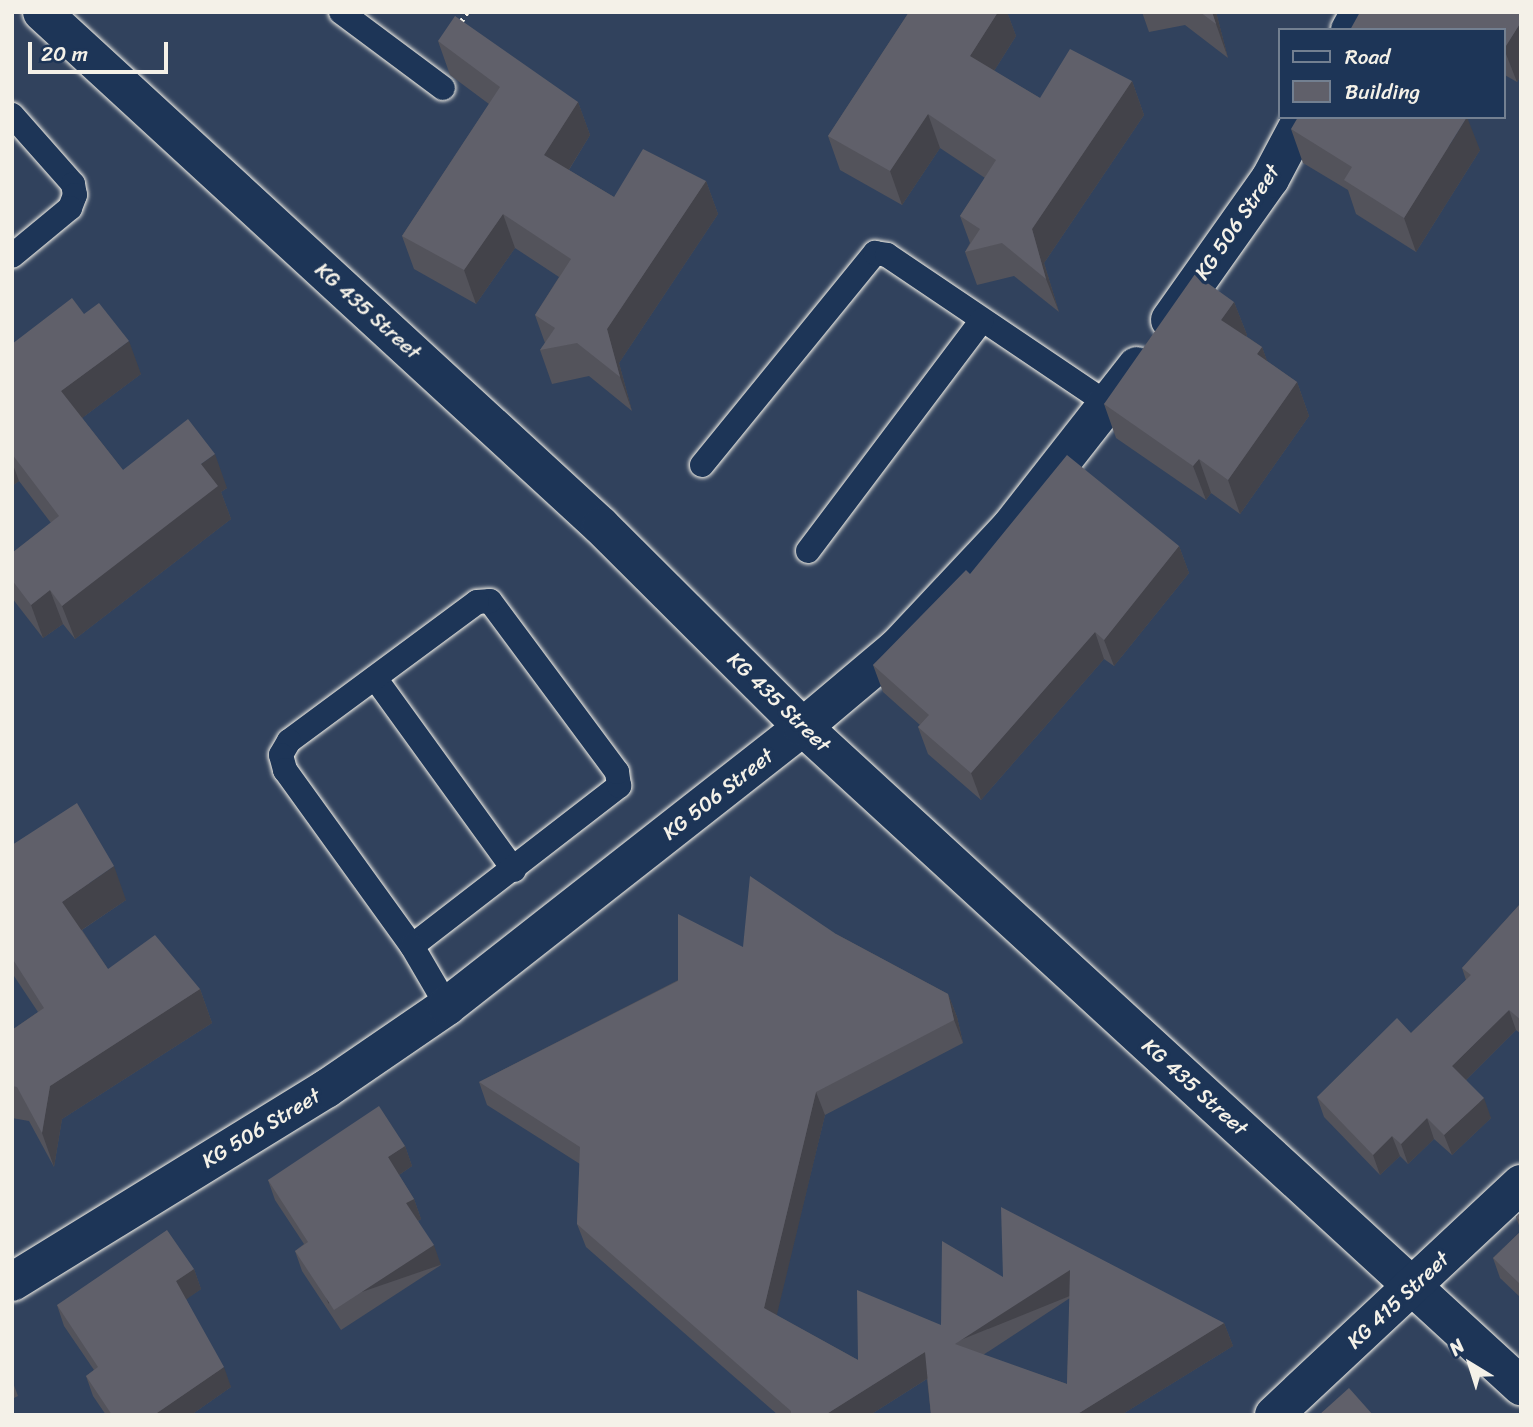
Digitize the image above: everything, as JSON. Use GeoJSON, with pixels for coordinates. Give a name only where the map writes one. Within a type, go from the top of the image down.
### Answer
{"type":"FeatureCollection","features":[{"type":"Feature","properties":{"kind":"street","name":"KG 435 Street"},"geometry":{"type":"LineString","coordinates":[[42,12],[601,526],[803,727],[1521,1386]]}},
{"type":"Feature","properties":{"kind":"street"},"geometry":{"type":"LineString","coordinates":[[1351,28],[1360,12]]}},
{"type":"Feature","properties":{"kind":"street","name":"KG 506 Street"},"geometry":{"type":"LineString","coordinates":[[12,1282],[97,1234],[447,1006],[803,727],[898,647],[1009,529],[1109,405],[1270,179],[1302,119]]}},
{"type":"Feature","properties":{"kind":"street","name":"KG 415 Street"},"geometry":{"type":"LineString","coordinates":[[1274,1415],[1521,1184]]}},
{"type":"Feature","properties":{"kind":"lane"},"geometry":{"type":"LineString","coordinates":[[341,12],[443,88]]}},
{"type":"Feature","properties":{"kind":"lane"},"geometry":{"type":"LineString","coordinates":[[12,115],[73,184],[75,195],[70,208],[12,256]]}},
{"type":"Feature","properties":{"kind":"lane"},"geometry":{"type":"LineString","coordinates":[[702,465],[875,253],[887,255],[1109,405]]}},
{"type":"Feature","properties":{"kind":"lane"},"geometry":{"type":"LineString","coordinates":[[808,551],[982,320]]}},
{"type":"Feature","properties":{"kind":"lane"},"geometry":{"type":"LineString","coordinates":[[412,946],[620,786],[585,729],[490,601],[477,602],[289,741],[281,755],[285,770],[412,946],[447,1006]]}},
{"type":"Feature","properties":{"kind":"lane"},"geometry":{"type":"LineString","coordinates":[[375,678],[514,870]]}},
{"type":"Feature","properties":{"kind":"building"},"geometry":{"type":"Polygon","coordinates":[[[909,12],[998,12],[970,56],[1040,98],[1070,49],[1132,81],[1032,229],[1046,279],[1002,243],[965,252],[980,229],[960,216],[996,160],[928,114],[890,171],[828,136],[909,12]]]}},
{"type":"Feature","properties":{"kind":"building"},"geometry":{"type":"Polygon","coordinates":[[[1200,12],[1212,12],[1216,24],[1200,12]]]}},
{"type":"Feature","properties":{"kind":"building"},"geometry":{"type":"Polygon","coordinates":[[[1360,12],[1521,12],[1521,22],[1505,47],[1505,28],[1351,28],[1360,12]]]}},
{"type":"Feature","properties":{"kind":"building"},"geometry":{"type":"Polygon","coordinates":[[[455,16],[578,102],[544,155],[614,197],[643,149],[706,181],[607,329],[620,377],[577,343],[540,350],[555,328],[535,315],[571,259],[503,214],[464,270],[402,236],[500,87],[438,41],[455,16]]]}},
{"type":"Feature","properties":{"kind":"building"},"geometry":{"type":"Polygon","coordinates":[[[1297,119],[1466,119],[1404,218],[1344,180],[1352,167],[1291,129],[1297,119]]]}},
{"type":"Feature","properties":{"kind":"building"},"geometry":{"type":"Polygon","coordinates":[[[1195,274],[1234,302],[1221,320],[1262,347],[1257,354],[1297,382],[1228,480],[1199,459],[1193,466],[1104,404],[1195,274]]]}},
{"type":"Feature","properties":{"kind":"building"},"geometry":{"type":"Polygon","coordinates":[[[72,298],[84,314],[99,303],[129,341],[61,391],[123,470],[188,419],[215,454],[201,464],[218,486],[62,606],[50,590],[31,605],[12,580],[12,553],[59,516],[12,454],[12,344],[72,298]]]}},
{"type":"Feature","properties":{"kind":"building"},"geometry":{"type":"Polygon","coordinates":[[[1067,455],[1179,546],[1104,640],[1095,632],[971,773],[918,727],[929,715],[873,665],[966,570],[970,574],[1067,455]]]}},
{"type":"Feature","properties":{"kind":"building"},"geometry":{"type":"Polygon","coordinates":[[[77,803],[114,866],[62,902],[108,969],[155,935],[200,989],[50,1086],[42,1133],[17,1087],[12,1086],[12,1030],[44,1008],[12,958],[12,845],[77,803]]]}},
{"type":"Feature","properties":{"kind":"building"},"geometry":{"type":"Polygon","coordinates":[[[750,876],[836,934],[948,994],[954,1020],[816,1092],[764,1308],[858,1360],[857,1290],[941,1325],[942,1241],[1003,1277],[1001,1207],[1224,1323],[1076,1415],[931,1415],[925,1352],[825,1415],[791,1415],[791,1411],[577,1224],[580,1147],[479,1082],[678,981],[678,914],[743,947],[750,876]],[[1070,1270],[955,1344],[1067,1384],[1070,1270]]]}},
{"type":"Feature","properties":{"kind":"building"},"geometry":{"type":"Polygon","coordinates":[[[1521,903],[1521,1020],[1509,1010],[1452,1066],[1484,1098],[1444,1135],[1427,1118],[1401,1144],[1392,1136],[1373,1155],[1317,1097],[1397,1018],[1411,1033],[1471,975],[1462,968],[1521,903]]]}},
{"type":"Feature","properties":{"kind":"building"},"geometry":{"type":"Polygon","coordinates":[[[379,1106],[405,1146],[388,1157],[414,1199],[406,1203],[434,1245],[334,1310],[295,1251],[308,1242],[268,1180],[379,1106]]]}},
{"type":"Feature","properties":{"kind":"building"},"geometry":{"type":"Polygon","coordinates":[[[167,1230],[194,1269],[176,1281],[224,1367],[154,1415],[112,1415],[86,1376],[98,1367],[57,1305],[167,1230]]]}},
{"type":"Feature","properties":{"kind":"building"},"geometry":{"type":"Polygon","coordinates":[[[1521,1231],[1521,1285],[1493,1258],[1521,1231]]]}},
{"type":"Feature","properties":{"kind":"building"},"geometry":{"type":"Polygon","coordinates":[[[1349,1388],[1373,1415],[1319,1415],[1349,1388]]]}}]}
